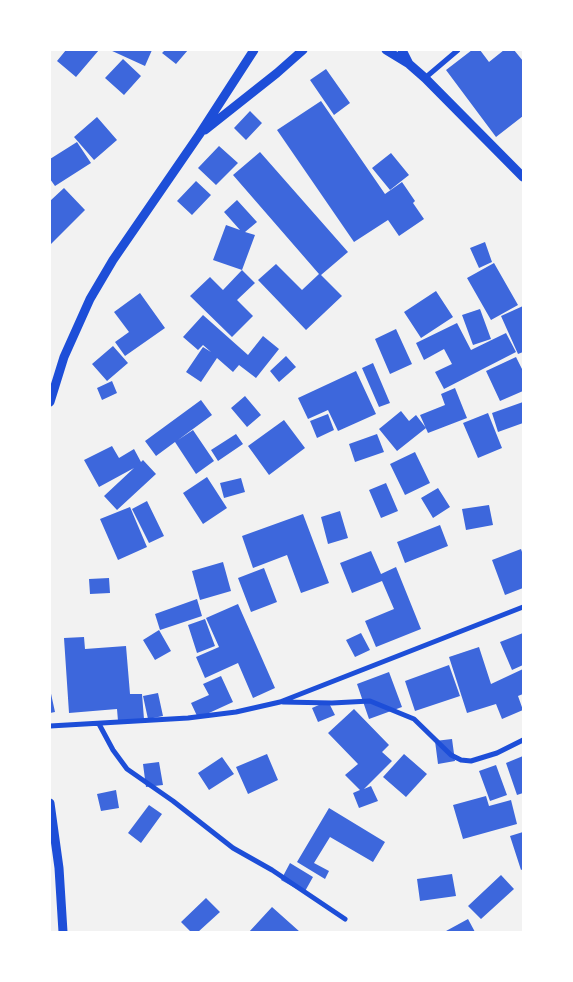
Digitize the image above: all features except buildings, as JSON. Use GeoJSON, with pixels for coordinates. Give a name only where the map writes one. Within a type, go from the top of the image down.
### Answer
{"type":"FeatureCollection","features":[{"type":"Feature","properties":{"kind":"street"},"geometry":{"type":"LineString","coordinates":[[50,402],[64,357],[90,299],[113,260],[254,50]]}},
{"type":"Feature","properties":{"kind":"street"},"geometry":{"type":"LineString","coordinates":[[198,135],[277,73],[303,50]]}},
{"type":"Feature","properties":{"kind":"street"},"geometry":{"type":"LineString","coordinates":[[386,50],[409,64],[425,78],[523,177]]}},
{"type":"Feature","properties":{"kind":"street"},"geometry":{"type":"LineString","coordinates":[[402,50],[409,64]]}},
{"type":"Feature","properties":{"kind":"street"},"geometry":{"type":"LineString","coordinates":[[425,78],[458,50]]}},
{"type":"Feature","properties":{"kind":"street"},"geometry":{"type":"LineString","coordinates":[[50,726],[188,718],[236,712],[280,702],[523,607]]}},
{"type":"Feature","properties":{"kind":"street"},"geometry":{"type":"LineString","coordinates":[[280,702],[370,702],[414,720],[451,755],[461,760],[471,761],[497,754],[523,740]]}},
{"type":"Feature","properties":{"kind":"street"},"geometry":{"type":"LineString","coordinates":[[99,724],[113,750],[127,769],[173,801],[233,848],[272,870],[346,919]]}},
{"type":"Feature","properties":{"kind":"street"},"geometry":{"type":"LineString","coordinates":[[50,803],[59,868],[63,932]]}}]}
